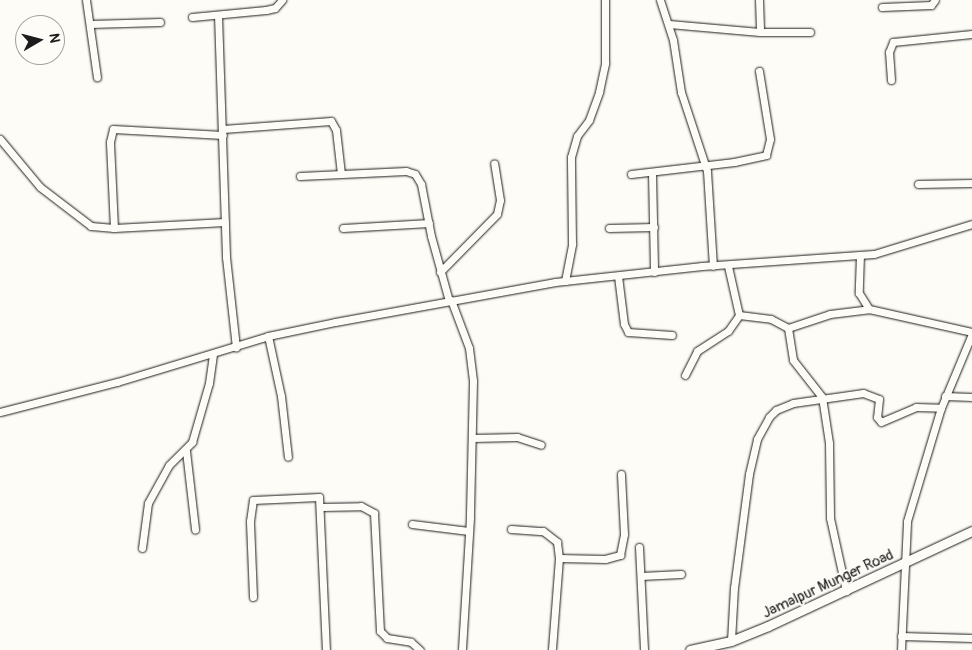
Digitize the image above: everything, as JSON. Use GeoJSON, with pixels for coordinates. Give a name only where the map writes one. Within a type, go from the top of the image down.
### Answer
{"type":"FeatureCollection","features":[{"type":"Feature","properties":{"kind":"street"},"geometry":{"type":"LineString","coordinates":[[86,0],[97,77]]}},
{"type":"Feature","properties":{"kind":"street"},"geometry":{"type":"LineString","coordinates":[[192,17],[266,10],[280,5],[282,0]]}},
{"type":"Feature","properties":{"kind":"street"},"geometry":{"type":"LineString","coordinates":[[565,281],[572,244],[572,157],[577,136],[589,120],[599,92],[605,63],[605,0]]}},
{"type":"Feature","properties":{"kind":"street"},"geometry":{"type":"LineString","coordinates":[[660,0],[669,24],[681,92],[706,164],[712,206],[713,266]]}},
{"type":"Feature","properties":{"kind":"street"},"geometry":{"type":"LineString","coordinates":[[759,0],[760,32]]}},
{"type":"Feature","properties":{"kind":"street"},"geometry":{"type":"LineString","coordinates":[[882,7],[931,5],[935,0]]}},
{"type":"Feature","properties":{"kind":"street"},"geometry":{"type":"LineString","coordinates":[[218,15],[225,222],[236,347]]}},
{"type":"Feature","properties":{"kind":"street"},"geometry":{"type":"LineString","coordinates":[[90,24],[160,22]]}},
{"type":"Feature","properties":{"kind":"street"},"geometry":{"type":"LineString","coordinates":[[669,24],[760,32],[810,32]]}},
{"type":"Feature","properties":{"kind":"street"},"geometry":{"type":"LineString","coordinates":[[891,80],[889,52],[893,42],[972,34]]}},
{"type":"Feature","properties":{"kind":"street"},"geometry":{"type":"LineString","coordinates":[[631,174],[652,173],[706,164],[754,159],[769,152],[768,124],[759,71]]}},
{"type":"Feature","properties":{"kind":"street"},"geometry":{"type":"LineString","coordinates":[[114,228],[110,142],[114,129],[223,132],[331,121],[336,130],[341,174]]}},
{"type":"Feature","properties":{"kind":"street"},"geometry":{"type":"LineString","coordinates":[[0,139],[53,199],[91,226],[114,228],[225,222]]}},
{"type":"Feature","properties":{"kind":"street"},"geometry":{"type":"LineString","coordinates":[[440,272],[498,214],[500,200],[494,163]]}},
{"type":"Feature","properties":{"kind":"street"},"geometry":{"type":"LineString","coordinates":[[300,176],[411,172],[421,184],[440,272],[472,365],[473,438],[462,650]]}},
{"type":"Feature","properties":{"kind":"street"},"geometry":{"type":"LineString","coordinates":[[652,173],[654,272]]}},
{"type":"Feature","properties":{"kind":"street"},"geometry":{"type":"LineString","coordinates":[[918,184],[972,183]]}},
{"type":"Feature","properties":{"kind":"street"},"geometry":{"type":"LineString","coordinates":[[343,228],[429,223]]}},
{"type":"Feature","properties":{"kind":"street"},"geometry":{"type":"LineString","coordinates":[[0,412],[212,354],[268,336],[565,281],[882,252],[972,224]]}},
{"type":"Feature","properties":{"kind":"street"},"geometry":{"type":"LineString","coordinates":[[609,228],[654,227]]}},
{"type":"Feature","properties":{"kind":"street"},"geometry":{"type":"LineString","coordinates":[[860,255],[859,293],[869,309]]}},
{"type":"Feature","properties":{"kind":"street"},"geometry":{"type":"LineString","coordinates":[[685,375],[697,351],[728,331],[739,315],[728,266]]}},
{"type":"Feature","properties":{"kind":"street"},"geometry":{"type":"LineString","coordinates":[[618,276],[624,324],[628,332],[672,335]]}},
{"type":"Feature","properties":{"kind":"street"},"geometry":{"type":"LineString","coordinates":[[739,315],[771,320],[788,328],[830,314],[869,309],[972,333],[969,346],[941,408],[907,521],[901,650]]}},
{"type":"Feature","properties":{"kind":"street"},"geometry":{"type":"LineString","coordinates":[[788,328],[793,360],[822,397],[829,443],[828,507],[846,591]]}},
{"type":"Feature","properties":{"kind":"street"},"geometry":{"type":"LineString","coordinates":[[268,336],[281,396],[288,457]]}},
{"type":"Feature","properties":{"kind":"street"},"geometry":{"type":"LineString","coordinates":[[142,548],[148,503],[169,464],[186,451],[192,442],[209,383],[212,354]]}},
{"type":"Feature","properties":{"kind":"street"},"geometry":{"type":"LineString","coordinates":[[731,641],[746,495],[758,439],[776,410],[822,397],[863,393],[877,395],[880,404],[877,417],[881,422],[916,407],[941,408]]}},
{"type":"Feature","properties":{"kind":"street"},"geometry":{"type":"LineString","coordinates":[[946,396],[972,397]]}},
{"type":"Feature","properties":{"kind":"street"},"geometry":{"type":"LineString","coordinates":[[473,438],[517,437],[541,445]]}},
{"type":"Feature","properties":{"kind":"street"},"geometry":{"type":"LineString","coordinates":[[186,451],[195,529]]}},
{"type":"Feature","properties":{"kind":"street"},"geometry":{"type":"LineString","coordinates":[[559,558],[605,559],[620,556],[624,534],[621,474]]}},
{"type":"Feature","properties":{"kind":"street"},"geometry":{"type":"LineString","coordinates":[[253,597],[250,521],[253,500],[315,496],[321,499],[326,650]]}},
{"type":"Feature","properties":{"kind":"street"},"geometry":{"type":"LineString","coordinates":[[322,507],[361,506],[374,512],[380,631],[387,638],[411,642],[420,650]]}},
{"type":"Feature","properties":{"kind":"street"},"geometry":{"type":"LineString","coordinates":[[412,524],[469,531]]}},
{"type":"Feature","properties":{"kind":"street"},"geometry":{"type":"LineString","coordinates":[[510,529],[531,529],[551,535],[557,542],[559,558],[552,650]]}},
{"type":"Feature","properties":{"kind":"street","name":"Jamalpur Munger Road"},"geometry":{"type":"LineString","coordinates":[[690,650],[731,641],[846,591],[972,531]]}},
{"type":"Feature","properties":{"kind":"street"},"geometry":{"type":"LineString","coordinates":[[639,547],[644,650]]}},
{"type":"Feature","properties":{"kind":"street"},"geometry":{"type":"LineString","coordinates":[[641,576],[681,574]]}},
{"type":"Feature","properties":{"kind":"street"},"geometry":{"type":"LineString","coordinates":[[901,636],[972,638]]}}]}
